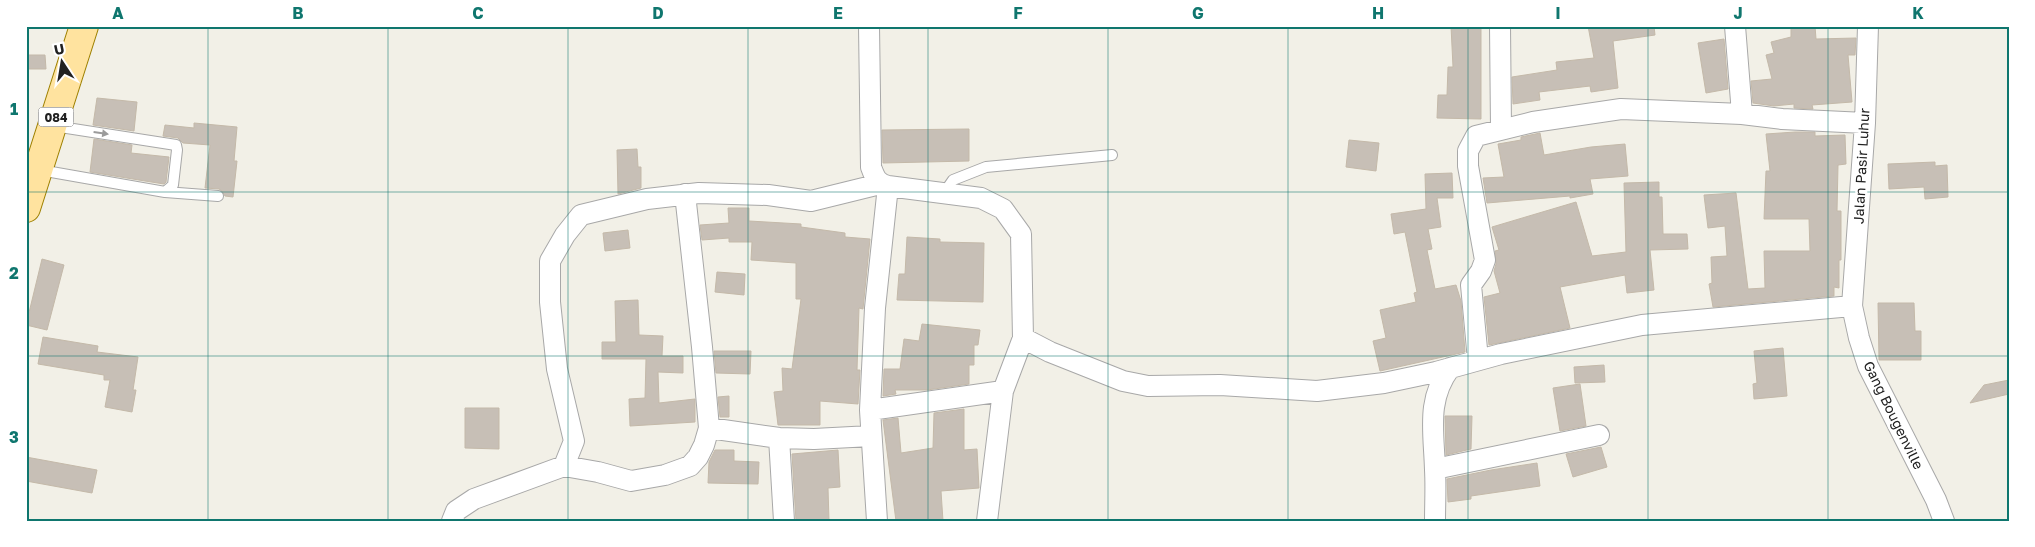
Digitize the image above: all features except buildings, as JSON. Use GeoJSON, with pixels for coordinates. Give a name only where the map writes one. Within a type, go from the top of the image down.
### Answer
{"type":"FeatureCollection","features":[{"type":"Feature","properties":{"kind":"main road","name":"084"},"geometry":{"type":"LineString","coordinates":[[26,208],[84,26]]}},
{"type":"Feature","properties":{"kind":"street"},"geometry":{"type":"LineString","coordinates":[[870,26],[871,167],[875,178],[884,185]]}},
{"type":"Feature","properties":{"kind":"street"},"geometry":{"type":"LineString","coordinates":[[1500,26],[1501,129]]}},
{"type":"Feature","properties":{"kind":"street"},"geometry":{"type":"LineString","coordinates":[[1735,26],[1742,114]]}},
{"type":"Feature","properties":{"kind":"street","name":"Jalan Pasir Luhur"},"geometry":{"type":"LineString","coordinates":[[1852,306],[1865,123],[1868,26]]}},
{"type":"Feature","properties":{"kind":"street"},"geometry":{"type":"LineString","coordinates":[[1478,360],[1471,285],[1481,271],[1485,260],[1468,166],[1468,151],[1476,136],[1533,122],[1621,109],[1742,114],[1782,119],[1865,123]]}},
{"type":"Feature","properties":{"kind":"street"},"geometry":{"type":"LineString","coordinates":[[877,521],[870,410],[884,185]]}},
{"type":"Feature","properties":{"kind":"street"},"geometry":{"type":"LineString","coordinates":[[564,466],[574,441],[557,370],[550,302],[550,261],[565,235],[582,216],[647,199],[699,193],[768,195],[811,202],[884,185],[944,192],[981,198],[1003,209],[1021,234],[1023,338],[1003,391],[987,521]]}},
{"type":"Feature","properties":{"kind":"street"},"geometry":{"type":"LineString","coordinates":[[452,521],[456,511],[474,499],[564,466],[598,472],[631,481],[665,475],[690,466],[698,457],[704,445],[708,428],[702,347],[685,194]]}},
{"type":"Feature","properties":{"kind":"street"},"geometry":{"type":"LineString","coordinates":[[1023,338],[1050,352],[1123,381],[1148,386],[1229,385],[1317,391],[1384,383],[1436,372],[1501,354],[1642,325],[1852,306]]}},
{"type":"Feature","properties":{"kind":"street","name":"Gang Bougenville"},"geometry":{"type":"LineString","coordinates":[[1852,306],[1858,338],[1868,366],[1936,500],[1944,521]]}},
{"type":"Feature","properties":{"kind":"street"},"geometry":{"type":"LineString","coordinates":[[1435,521],[1435,469],[1431,432],[1436,393],[1440,380],[1450,368]]}},
{"type":"Feature","properties":{"kind":"street"},"geometry":{"type":"LineString","coordinates":[[870,410],[1003,391]]}},
{"type":"Feature","properties":{"kind":"street"},"geometry":{"type":"LineString","coordinates":[[708,428],[779,438],[814,439],[871,436]]}},
{"type":"Feature","properties":{"kind":"street"},"geometry":{"type":"LineString","coordinates":[[1435,469],[1599,435]]}},
{"type":"Feature","properties":{"kind":"street"},"geometry":{"type":"LineString","coordinates":[[779,438],[784,521]]}},
{"type":"Feature","properties":{"kind":"lane"},"geometry":{"type":"LineString","coordinates":[[53,126],[176,144],[173,185],[165,192]]}},
{"type":"Feature","properties":{"kind":"lane"},"geometry":{"type":"LineString","coordinates":[[944,192],[953,180],[986,166],[1112,155]]}},
{"type":"Feature","properties":{"kind":"lane"},"geometry":{"type":"LineString","coordinates":[[39,170],[165,192],[218,196]]}}]}
